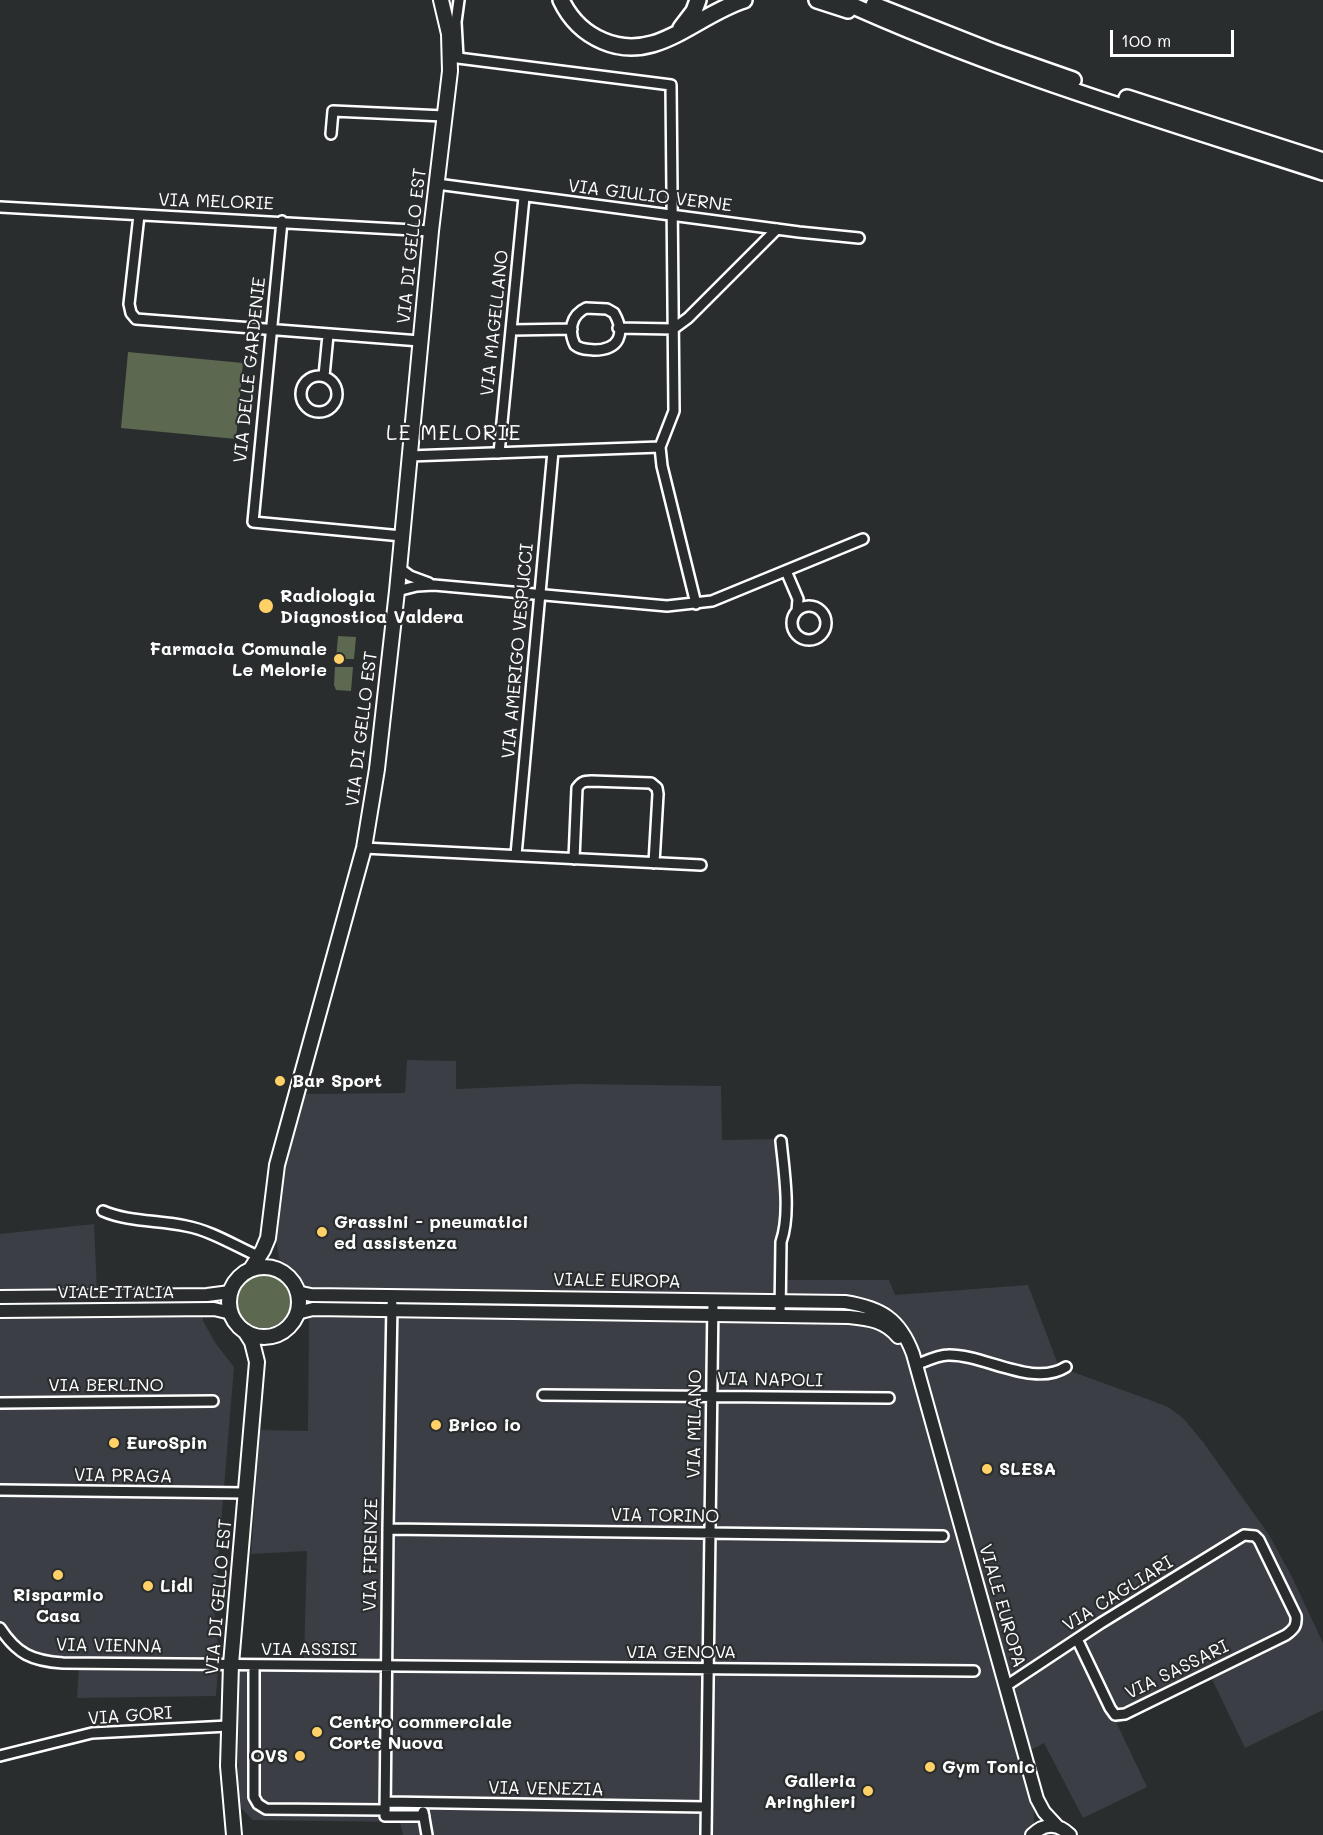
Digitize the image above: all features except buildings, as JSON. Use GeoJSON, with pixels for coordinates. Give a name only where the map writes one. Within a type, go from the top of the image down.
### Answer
{"type":"FeatureCollection","features":[{"type":"Feature","properties":{"kind":"highway"},"geometry":{"type":"LineString","coordinates":[[561,0],[579,26],[596,38],[615,45],[644,47],[666,41],[723,7],[744,0]]}},
{"type":"Feature","properties":{"kind":"highway"},"geometry":{"type":"LineString","coordinates":[[676,35],[694,11],[698,0]]}},
{"type":"Feature","properties":{"kind":"highway"},"geometry":{"type":"LineString","coordinates":[[817,0],[872,15]]}},
{"type":"Feature","properties":{"kind":"highway"},"geometry":{"type":"LineString","coordinates":[[840,0],[962,52],[1323,172]]}},
{"type":"Feature","properties":{"kind":"highway"},"geometry":{"type":"LineString","coordinates":[[863,0],[1036,67],[1323,161]]}},
{"type":"Feature","properties":{"kind":"main road","name":"VIA DI GELLO EST"},"geometry":{"type":"LineString","coordinates":[[271,1262],[268,1238],[275,1176],[364,848],[378,758],[399,568],[431,231],[450,71],[450,47],[441,0]]}},
{"type":"Feature","properties":{"kind":"main road"},"geometry":{"type":"LineString","coordinates":[[271,1262],[290,1278],[297,1292],[297,1313],[288,1327],[277,1334],[258,1336],[245,1331],[238,1325],[231,1313],[230,1292],[239,1276],[271,1262]]}},
{"type":"Feature","properties":{"kind":"main road"},"geometry":{"type":"LineString","coordinates":[[251,1269],[267,1267],[271,1262]]}},
{"type":"Feature","properties":{"kind":"main road","name":"VIA DI GELLO EST"},"geometry":{"type":"LineString","coordinates":[[234,1835],[228,1778],[228,1726],[231,1665],[257,1362],[255,1348],[245,1331]]}},
{"type":"Feature","properties":{"kind":"main road","name":"VIA DI GELLO EST"},"geometry":{"type":"LineString","coordinates":[[257,1362],[264,1345],[277,1334]]}},
{"type":"Feature","properties":{"kind":"street"},"geometry":{"type":"LineString","coordinates":[[459,0],[456,22],[458,58],[671,85],[674,411],[660,447],[665,482],[696,604]]}},
{"type":"Feature","properties":{"kind":"street"},"geometry":{"type":"LineString","coordinates":[[331,134],[333,111],[444,116]]}},
{"type":"Feature","properties":{"kind":"street","name":"VIA GIULIO VERNE"},"geometry":{"type":"LineString","coordinates":[[437,184],[672,216],[859,238]]}},
{"type":"Feature","properties":{"kind":"street","name":"VIA MAGELLANO"},"geometry":{"type":"LineString","coordinates":[[499,453],[524,196]]}},
{"type":"Feature","properties":{"kind":"street","name":"VIA MELORIE"},"geometry":{"type":"LineString","coordinates":[[0,207],[431,231]]}},
{"type":"Feature","properties":{"kind":"street"},"geometry":{"type":"LineString","coordinates":[[139,215],[129,304],[136,320],[420,341]]}},
{"type":"Feature","properties":{"kind":"street","name":"VIA DELLE GARDENIE"},"geometry":{"type":"LineString","coordinates":[[282,221],[253,522],[402,536]]}},
{"type":"Feature","properties":{"kind":"street"},"geometry":{"type":"LineString","coordinates":[[618,328],[673,329],[688,318],[777,229]]}},
{"type":"Feature","properties":{"kind":"street"},"geometry":{"type":"LineString","coordinates":[[586,308],[611,310],[617,318],[618,328],[615,344],[607,350],[579,348],[573,340],[572,329],[577,313],[586,308]]}},
{"type":"Feature","properties":{"kind":"street"},"geometry":{"type":"LineString","coordinates":[[511,330],[572,329]]}},
{"type":"Feature","properties":{"kind":"street"},"geometry":{"type":"LineString","coordinates":[[324,376],[328,335]]}},
{"type":"Feature","properties":{"kind":"street"},"geometry":{"type":"LineString","coordinates":[[324,376],[335,386],[337,397],[327,411],[316,412],[304,406],[300,394],[301,388],[309,378],[324,376]]}},
{"type":"Feature","properties":{"kind":"street"},"geometry":{"type":"LineString","coordinates":[[409,456],[660,447]]}},
{"type":"Feature","properties":{"kind":"street","name":"VIA AMERIGO VESPUCCI"},"geometry":{"type":"LineString","coordinates":[[516,855],[553,451]]}},
{"type":"Feature","properties":{"kind":"street"},"geometry":{"type":"LineString","coordinates":[[396,591],[434,585],[667,606],[696,604],[712,601],[863,539]]}},
{"type":"Feature","properties":{"kind":"street"},"geometry":{"type":"LineString","coordinates":[[399,568],[417,579],[434,585]]}},
{"type":"Feature","properties":{"kind":"street"},"geometry":{"type":"LineString","coordinates":[[786,571],[798,599],[797,611],[792,620],[796,633],[805,639],[816,638],[824,630],[825,618],[819,609],[808,606],[798,599]]}},
{"type":"Feature","properties":{"kind":"street"},"geometry":{"type":"LineString","coordinates":[[797,611],[808,606]]}},
{"type":"Feature","properties":{"kind":"street"},"geometry":{"type":"LineString","coordinates":[[574,859],[579,785],[587,781],[651,783],[657,788],[658,794],[654,863]]}},
{"type":"Feature","properties":{"kind":"street"},"geometry":{"type":"LineString","coordinates":[[364,848],[701,865]]}},
{"type":"Feature","properties":{"kind":"street"},"geometry":{"type":"LineString","coordinates":[[780,1316],[781,1242],[784,1233],[785,1194],[781,1141]]}},
{"type":"Feature","properties":{"kind":"street"},"geometry":{"type":"LineString","coordinates":[[103,1211],[202,1230],[271,1262]]}},
{"type":"Feature","properties":{"kind":"street","name":"VIALE ITALIA"},"geometry":{"type":"LineString","coordinates":[[0,1297],[207,1295],[230,1292]]}},
{"type":"Feature","properties":{"kind":"street","name":"VIALE EUROPA"},"geometry":{"type":"LineString","coordinates":[[297,1292],[310,1295],[845,1302],[877,1310],[898,1326],[908,1339],[1038,1799],[1044,1812],[1057,1826],[1070,1835]]}},
{"type":"Feature","properties":{"kind":"street","name":"VIA FIRENZE"},"geometry":{"type":"LineString","coordinates":[[386,1809],[392,1296]]}},
{"type":"Feature","properties":{"kind":"street","name":"VIA MILANO"},"geometry":{"type":"LineString","coordinates":[[706,1835],[713,1301]]}},
{"type":"Feature","properties":{"kind":"street","name":"VIALE EUROPA"},"geometry":{"type":"LineString","coordinates":[[297,1313],[313,1309],[849,1317],[872,1320],[889,1328],[915,1359]]}},
{"type":"Feature","properties":{"kind":"street","name":"VIALE ITALIA"},"geometry":{"type":"LineString","coordinates":[[0,1311],[214,1310],[231,1313]]}},
{"type":"Feature","properties":{"kind":"street"},"geometry":{"type":"LineString","coordinates":[[915,1359],[948,1355],[1034,1374],[1059,1372],[1066,1367]]}},
{"type":"Feature","properties":{"kind":"street","name":"VIA NAPOLI"},"geometry":{"type":"LineString","coordinates":[[543,1395],[889,1398]]}},
{"type":"Feature","properties":{"kind":"street","name":"VIA BERLINO"},"geometry":{"type":"LineString","coordinates":[[0,1403],[213,1401]]}},
{"type":"Feature","properties":{"kind":"street","name":"VIA PRAGA"},"geometry":{"type":"LineString","coordinates":[[0,1490],[246,1493]]}},
{"type":"Feature","properties":{"kind":"street","name":"VIA TORINO"},"geometry":{"type":"LineString","coordinates":[[388,1529],[942,1536]]}},
{"type":"Feature","properties":{"kind":"street","name":"VIA CAGLIARI"},"geometry":{"type":"LineString","coordinates":[[1006,1686],[1238,1537],[1249,1535],[1259,1540],[1296,1616],[1295,1629]]}},
{"type":"Feature","properties":{"kind":"street","name":"VIA VIENNA"},"geometry":{"type":"LineString","coordinates":[[0,1628],[9,1642],[24,1654],[43,1662],[231,1665]]}},
{"type":"Feature","properties":{"kind":"street","name":"VIA SASSARI"},"geometry":{"type":"LineString","coordinates":[[1077,1639],[1115,1715],[1125,1714],[1295,1629]]}},
{"type":"Feature","properties":{"kind":"street","name":"VIA ASSISI"},"geometry":{"type":"LineString","coordinates":[[231,1665],[387,1666]]}},
{"type":"Feature","properties":{"kind":"street","name":"VIA VENEZIA"},"geometry":{"type":"LineString","coordinates":[[254,1665],[254,1797],[258,1804],[266,1809],[386,1809],[423,1803],[706,1807]]}},
{"type":"Feature","properties":{"kind":"street","name":"VIA GENOVA"},"geometry":{"type":"LineString","coordinates":[[387,1666],[974,1671]]}},
{"type":"Feature","properties":{"kind":"street","name":"VIA GORI"},"geometry":{"type":"LineString","coordinates":[[0,1756],[92,1733],[228,1726]]}},
{"type":"Feature","properties":{"kind":"street","name":"VIALE EUROPA"},"geometry":{"type":"LineString","coordinates":[[1033,1834],[1039,1817],[1038,1799]]}},
{"type":"Feature","properties":{"kind":"street"},"geometry":{"type":"LineString","coordinates":[[423,1803],[427,1835]]}},
{"type":"Feature","properties":{"kind":"street","name":"VIA VENEZIA"},"geometry":{"type":"LineString","coordinates":[[386,1809],[424,1816]]}},
{"type":"Feature","properties":{"kind":"street","name":"VIALE EUROPA"},"geometry":{"type":"LineString","coordinates":[[1033,1834],[1045,1826],[1057,1826]]}},
{"type":"Feature","properties":{"kind":"shaded area"},"geometry":{"type":"Polygon","coordinates":[[[407,1060],[456,1061],[456,1089],[576,1084],[721,1086],[722,1140],[781,1139],[788,1187],[785,1280],[889,1280],[895,1295],[1028,1285],[1063,1373],[1073,1372],[1147,1399],[1168,1407],[1183,1418],[1203,1442],[1269,1535],[1323,1643],[1323,1710],[1245,1748],[1212,1679],[1117,1724],[1147,1787],[1083,1818],[1044,1743],[1020,1756],[1034,1812],[1034,1822],[1025,1835],[403,1835],[400,1822],[253,1820],[238,1805],[239,1657],[304,1658],[307,1551],[251,1554],[260,1430],[308,1431],[307,1286],[289,1271],[279,1258],[275,1233],[283,1170],[306,1094],[405,1093],[407,1060]]]}},
{"type":"Feature","properties":{"kind":"shaded area"},"geometry":{"type":"Polygon","coordinates":[[[94,1224],[97,1292],[203,1291],[203,1321],[216,1344],[234,1367],[214,1609],[219,1655],[216,1696],[77,1698],[79,1666],[42,1665],[23,1657],[5,1643],[0,1634],[0,1234],[94,1224]]]}},
{"type":"Feature","properties":{"kind":"green space"},"geometry":{"type":"Polygon","coordinates":[[[128,352],[243,363],[236,439],[121,428],[128,352]]]}},
{"type":"Feature","properties":{"kind":"green space"},"geometry":{"type":"Polygon","coordinates":[[[338,636],[356,637],[354,659],[336,659],[338,636]]]}},
{"type":"Feature","properties":{"kind":"green space"},"geometry":{"type":"Polygon","coordinates":[[[335,667],[353,667],[351,691],[336,690],[335,667]]]}},
{"type":"Feature","properties":{"kind":"green space"},"geometry":{"type":"Polygon","coordinates":[[[259,1274],[269,1274],[279,1278],[287,1286],[291,1301],[287,1316],[279,1324],[269,1328],[259,1328],[249,1324],[241,1316],[237,1306],[237,1296],[241,1286],[249,1278],[259,1274]]]}},
{"type":"Feature","properties":{"kind":"place","name":"Radiologia Diagnostica Valdera"},"geometry":{"type":"Point","coordinates":[266,606]}},
{"type":"Feature","properties":{"kind":"place","name":"Farmacia Comunale Le Melorie"},"geometry":{"type":"Point","coordinates":[339,659]}},
{"type":"Feature","properties":{"kind":"place","name":"Bar Sport"},"geometry":{"type":"Point","coordinates":[280,1081]}},
{"type":"Feature","properties":{"kind":"place","name":"Grassini - pneumatici ed assistenza"},"geometry":{"type":"Point","coordinates":[322,1232]}},
{"type":"Feature","properties":{"kind":"place","name":"Brico io"},"geometry":{"type":"Point","coordinates":[436,1425]}},
{"type":"Feature","properties":{"kind":"place","name":"EuroSpin"},"geometry":{"type":"Point","coordinates":[114,1443]}},
{"type":"Feature","properties":{"kind":"place","name":"SLESA"},"geometry":{"type":"Point","coordinates":[987,1469]}},
{"type":"Feature","properties":{"kind":"place","name":"Risparmio Casa"},"geometry":{"type":"Point","coordinates":[58,1575]}},
{"type":"Feature","properties":{"kind":"place","name":"Lidl"},"geometry":{"type":"Point","coordinates":[148,1586]}},
{"type":"Feature","properties":{"kind":"place","name":"Centro commerciale Corte Nuova"},"geometry":{"type":"Point","coordinates":[317,1732]}},
{"type":"Feature","properties":{"kind":"place","name":"OVS"},"geometry":{"type":"Point","coordinates":[300,1756]}},
{"type":"Feature","properties":{"kind":"place","name":"Gym Tonic"},"geometry":{"type":"Point","coordinates":[930,1767]}},
{"type":"Feature","properties":{"kind":"place","name":"Galleria Aringhieri"},"geometry":{"type":"Point","coordinates":[868,1791]}},
{"type":"Feature","properties":{"kind":"district","name":"LE MELORIE"},"geometry":{"type":"Point","coordinates":[454,434]}}]}
